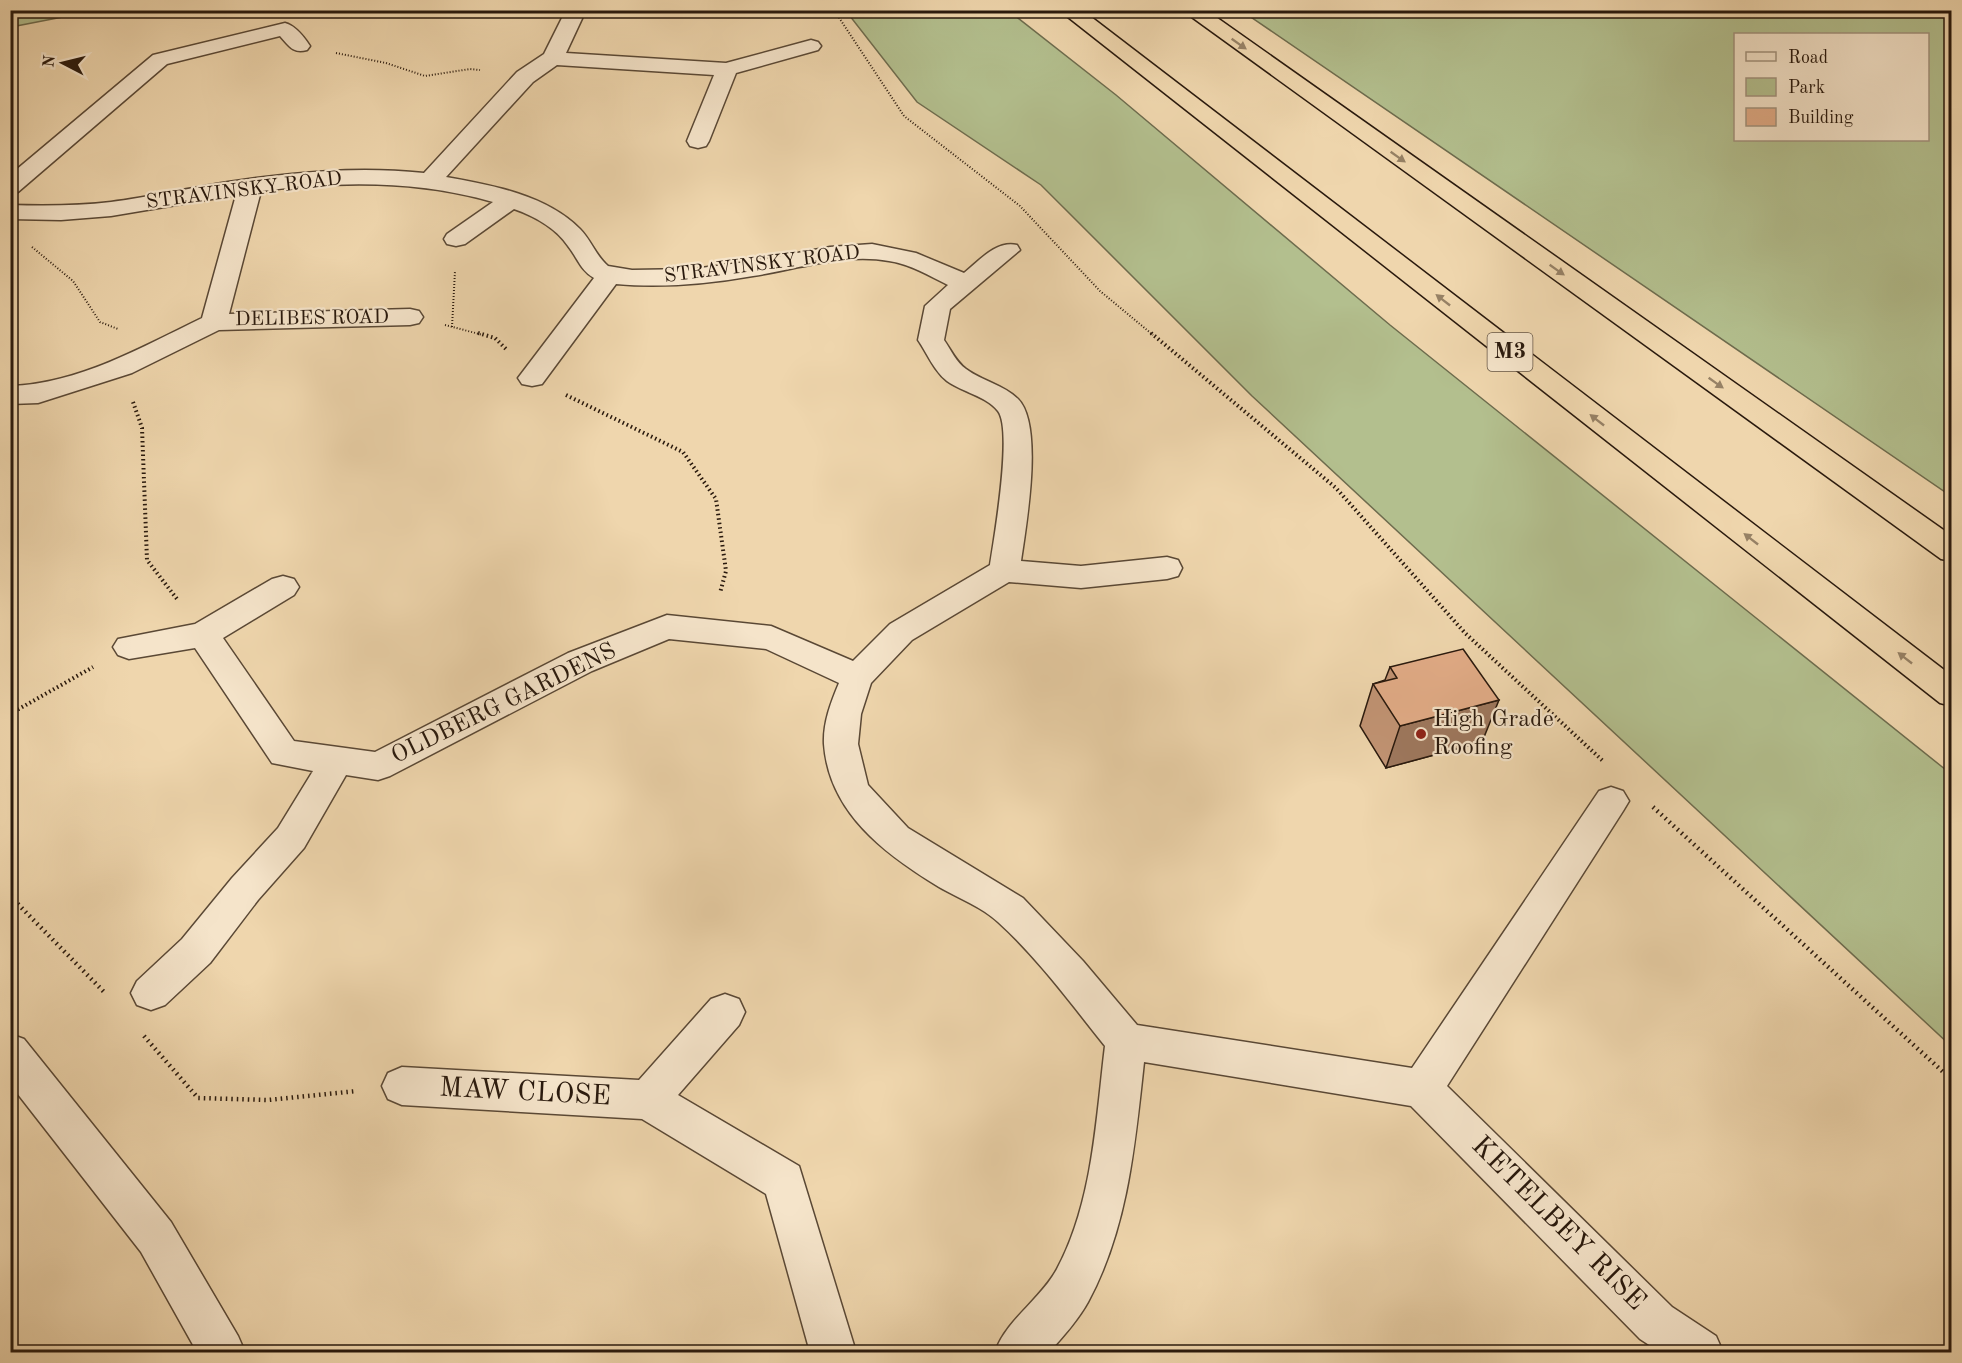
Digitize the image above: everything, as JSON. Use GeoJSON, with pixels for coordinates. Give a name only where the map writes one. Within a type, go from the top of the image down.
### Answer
{"type":"FeatureCollection","features":[{"type":"Feature","properties":{"kind":"highway","name":"M3"},"geometry":{"type":"LineString","coordinates":[[1069,10],[1952,694]]}},
{"type":"Feature","properties":{"kind":"highway"},"geometry":{"type":"LineString","coordinates":[[1191,10],[1952,551]]}},
{"type":"Feature","properties":{"kind":"street"},"geometry":{"type":"LineString","coordinates":[[430,181],[525,77],[553,58],[576,10]]}},
{"type":"Feature","properties":{"kind":"street"},"geometry":{"type":"LineString","coordinates":[[10,187],[160,59],[291,23],[300,46]]}},
{"type":"Feature","properties":{"kind":"street"},"geometry":{"type":"LineString","coordinates":[[553,58],[727,69],[811,46]]}},
{"type":"Feature","properties":{"kind":"street"},"geometry":{"type":"LineString","coordinates":[[698,141],[727,69]]}},
{"type":"Feature","properties":{"kind":"street","name":"STRAVINSKY ROAD"},"geometry":{"type":"LineString","coordinates":[[10,212],[47,213],[111,209],[294,181],[347,177],[430,181],[511,200],[542,212],[576,238],[592,267],[610,276],[657,278],[722,272],[771,265],[815,255],[853,252],[888,253],[926,265],[966,284]]}},
{"type":"Feature","properties":{"kind":"street","name":"DELIBES ROAD"},"geometry":{"type":"LineString","coordinates":[[214,322],[249,188]]}},
{"type":"Feature","properties":{"kind":"street"},"geometry":{"type":"LineString","coordinates":[[456,239],[511,200]]}},
{"type":"Feature","properties":{"kind":"street"},"geometry":{"type":"LineString","coordinates":[[1004,571],[1010,533],[1017,433],[1012,410],[989,392],[954,373],[931,340],[938,306],[1008,250]]}},
{"type":"Feature","properties":{"kind":"street"},"geometry":{"type":"LineString","coordinates":[[532,378],[610,276]]}},
{"type":"Feature","properties":{"kind":"street","name":"DELIBES ROAD"},"geometry":{"type":"LineString","coordinates":[[10,395],[38,394],[122,367],[167,347],[214,322],[410,317]]}},
{"type":"Feature","properties":{"kind":"street"},"geometry":{"type":"LineString","coordinates":[[1167,568],[1081,577],[1004,571],[901,632],[857,677],[844,714],[841,744],[852,791],[895,838],[951,876],[1010,909],[1069,973],[1125,1041],[1422,1089],[1611,785]]}},
{"type":"Feature","properties":{"kind":"street"},"geometry":{"type":"LineString","coordinates":[[129,647],[203,635],[283,587]]}},
{"type":"Feature","properties":{"kind":"street","name":"OLDBERG GARDENS"},"geometry":{"type":"LineString","coordinates":[[203,635],[284,753],[378,766],[591,657],[667,627],[771,638],[857,677]]}},
{"type":"Feature","properties":{"kind":"street"},"geometry":{"type":"LineString","coordinates":[[151,993],[196,951],[245,889],[291,838],[337,761]]}},
{"type":"Feature","properties":{"kind":"street"},"geometry":{"type":"LineString","coordinates":[[648,1100],[725,1012]]}},
{"type":"Feature","properties":{"kind":"street"},"geometry":{"type":"LineString","coordinates":[[1018,1353],[1072,1286],[1101,1215],[1113,1150],[1125,1041]]}},
{"type":"Feature","properties":{"kind":"street"},"geometry":{"type":"LineString","coordinates":[[10,1052],[156,1237],[222,1353]]}},
{"type":"Feature","properties":{"kind":"street","name":"MAW CLOSE"},"geometry":{"type":"LineString","coordinates":[[402,1086],[648,1100],[784,1181],[833,1353]]}},
{"type":"Feature","properties":{"kind":"street","name":"KETELBEY RISE"},"geometry":{"type":"LineString","coordinates":[[1422,1089],[1656,1323],[1700,1353]]}},
{"type":"Feature","properties":{"kind":"path"},"geometry":{"type":"LineString","coordinates":[[834,10],[904,116],[1020,206],[1100,291],[1336,488],[1466,633],[1611,785]]}},
{"type":"Feature","properties":{"kind":"path"},"geometry":{"type":"LineString","coordinates":[[300,46],[386,63],[425,76],[470,69],[525,77]]}},
{"type":"Feature","properties":{"kind":"path"},"geometry":{"type":"LineString","coordinates":[[452,327],[456,239]]}},
{"type":"Feature","properties":{"kind":"path"},"geometry":{"type":"LineString","coordinates":[[29,245],[74,281],[100,322],[167,347]]}},
{"type":"Feature","properties":{"kind":"path"},"geometry":{"type":"LineString","coordinates":[[410,317],[495,338],[532,378],[683,452],[716,499],[726,571],[708,631]]}},
{"type":"Feature","properties":{"kind":"path"},"geometry":{"type":"LineString","coordinates":[[122,367],[142,428],[147,560],[203,635]]}},
{"type":"Feature","properties":{"kind":"path"},"geometry":{"type":"LineString","coordinates":[[10,714],[129,647]]}},
{"type":"Feature","properties":{"kind":"path"},"geometry":{"type":"LineString","coordinates":[[1651,806],[1952,1080]]}},
{"type":"Feature","properties":{"kind":"path"},"geometry":{"type":"LineString","coordinates":[[10,896],[110,998]]}},
{"type":"Feature","properties":{"kind":"path"},"geometry":{"type":"LineString","coordinates":[[140,1031],[198,1098],[268,1100],[402,1086]]}},
{"type":"Feature","properties":{"kind":"green space"},"geometry":{"type":"Polygon","coordinates":[[[11,10],[94,10],[94,11],[11,27],[11,10]]]}},
{"type":"Feature","properties":{"kind":"green space"},"geometry":{"type":"Polygon","coordinates":[[[846,11],[1009,11],[1116,95],[1390,325],[1951,774],[1951,1046],[1252,396],[1041,185],[917,102],[846,11]]]}},
{"type":"Feature","properties":{"kind":"green space"},"geometry":{"type":"Polygon","coordinates":[[[1242,11],[1951,11],[1951,496],[1242,11]]]}},
{"type":"Feature","properties":{"kind":"building"},"geometry":{"type":"Polygon","coordinates":[[[1463,649],[1499,700],[1400,726],[1373,684],[1397,678],[1390,667],[1463,649]]]}},
{"type":"Feature","properties":{"kind":"place","name":"High Grade Roofing"},"geometry":{"type":"Point","coordinates":[1421,734]}}]}
